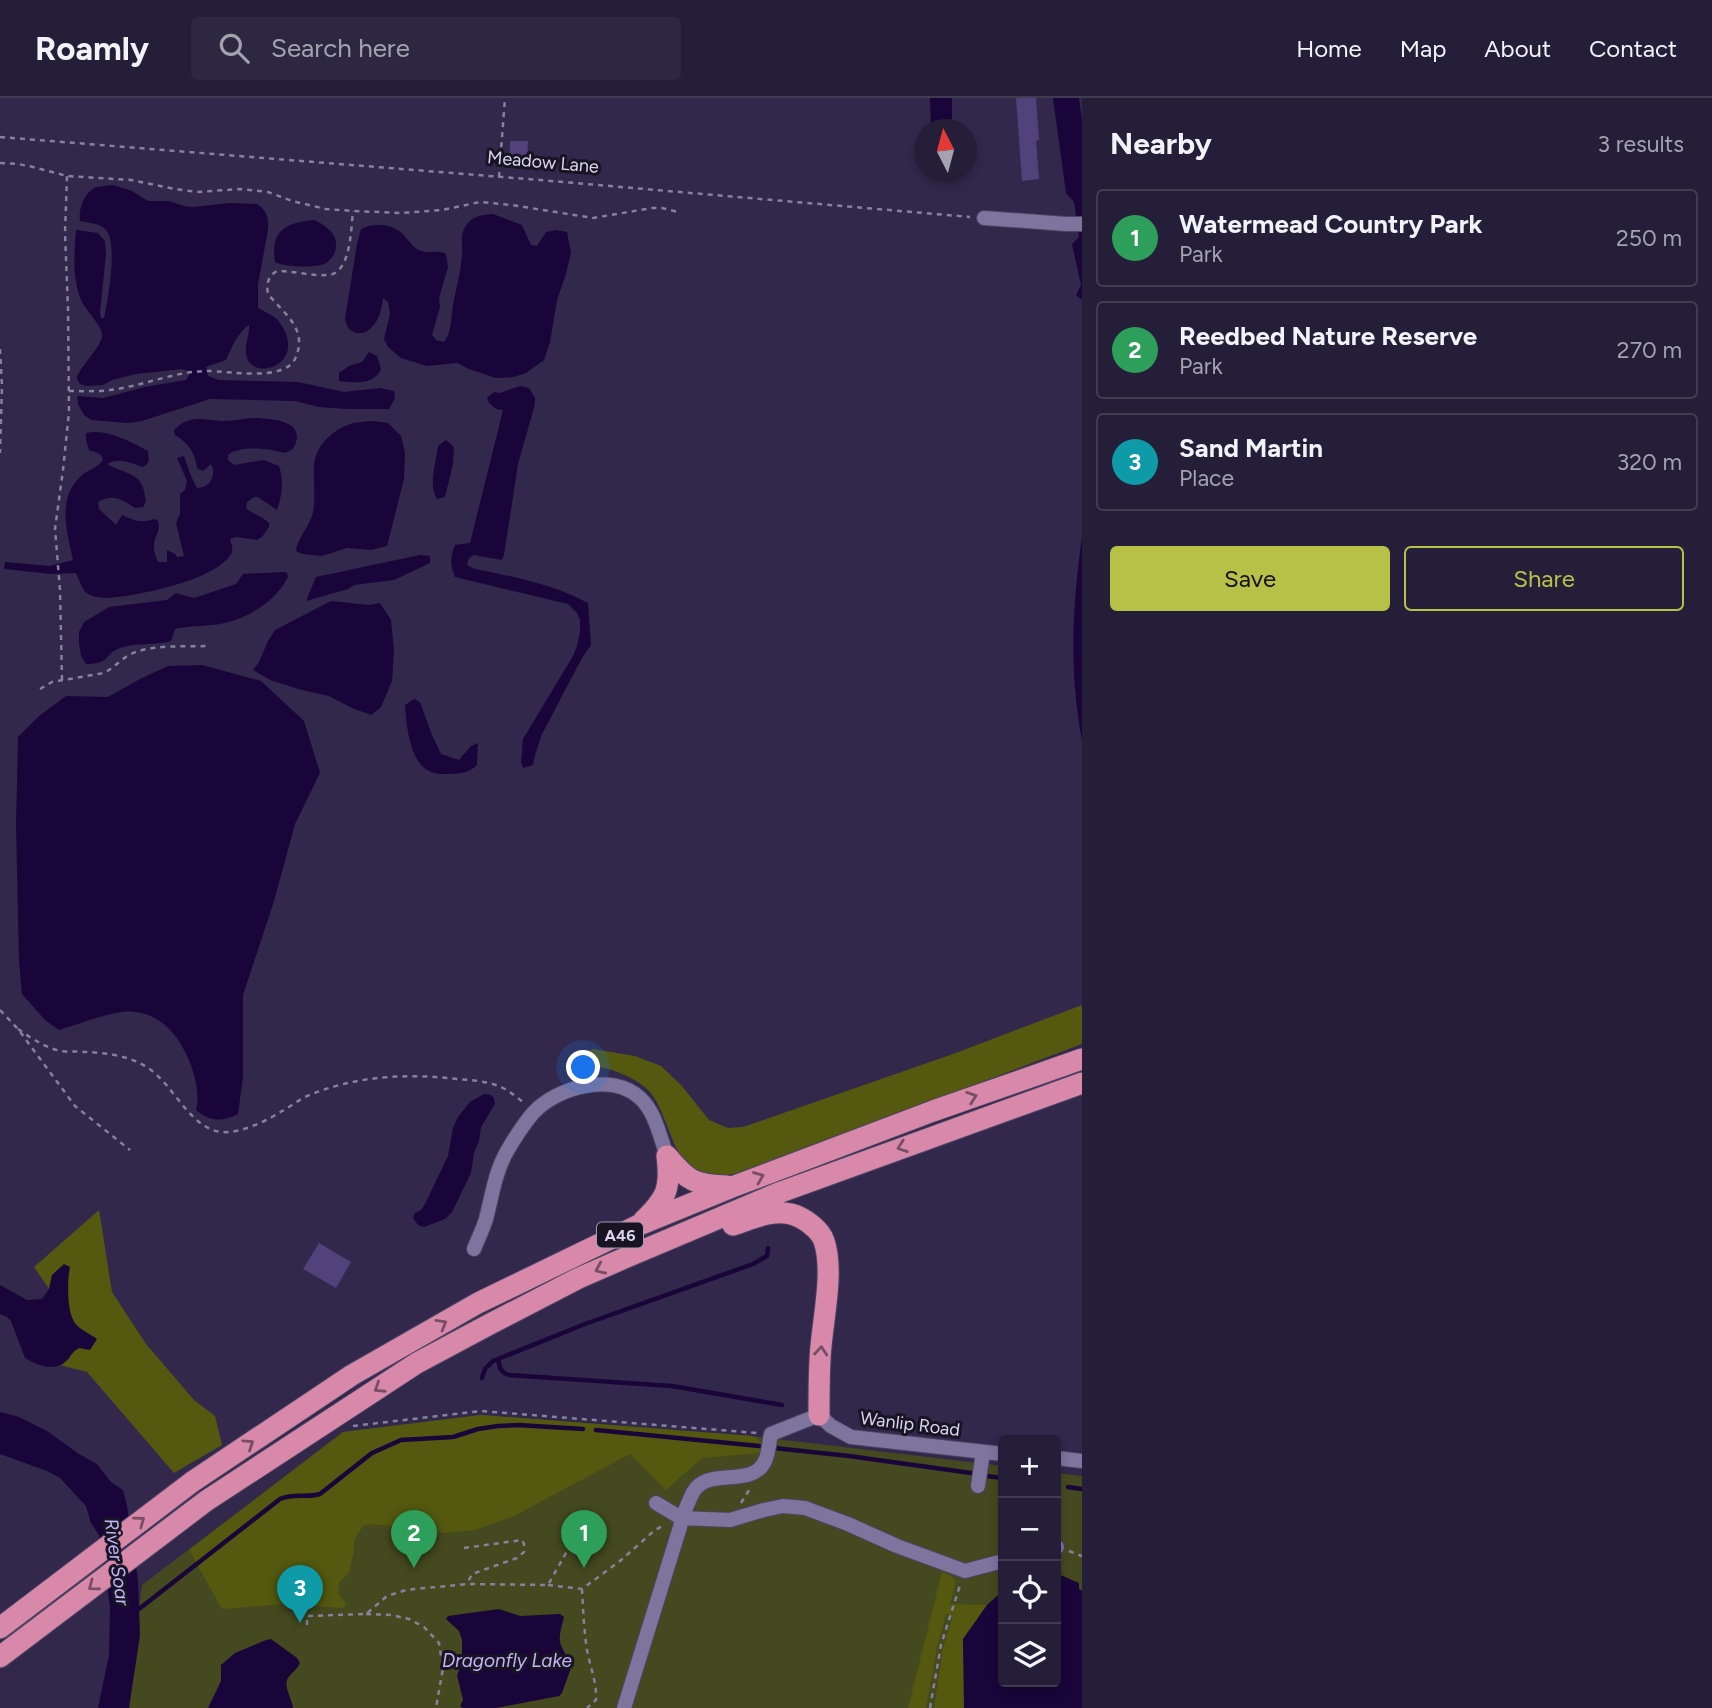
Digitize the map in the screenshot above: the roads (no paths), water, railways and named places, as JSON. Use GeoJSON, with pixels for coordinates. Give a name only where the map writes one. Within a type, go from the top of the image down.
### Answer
{"type":"FeatureCollection","features":[{"type":"Feature","properties":{"kind":"highway","name":"A46"},"geometry":{"type":"LineString","coordinates":[[0,1628],[192,1482],[352,1375],[478,1303],[639,1225],[732,1187],[933,1111],[1082,1059]]}},
{"type":"Feature","properties":{"kind":"highway","name":"A46"},"geometry":{"type":"LineString","coordinates":[[0,1657],[206,1501],[417,1363],[627,1256],[781,1192],[1082,1083]]}},
{"type":"Feature","properties":{"kind":"highway"},"geometry":{"type":"LineString","coordinates":[[667,1156],[683,1174],[696,1183],[732,1187]]}},
{"type":"Feature","properties":{"kind":"highway"},"geometry":{"type":"LineString","coordinates":[[639,1225],[663,1199],[668,1186],[667,1156]]}},
{"type":"Feature","properties":{"kind":"highway"},"geometry":{"type":"LineString","coordinates":[[627,1256],[773,1213],[793,1214],[811,1225],[824,1238],[827,1256],[819,1415]]}},
{"type":"Feature","properties":{"kind":"street"},"geometry":{"type":"LineString","coordinates":[[984,218],[1082,224]]}},
{"type":"Feature","properties":{"kind":"street"},"geometry":{"type":"LineString","coordinates":[[474,1249],[485,1221],[495,1177],[505,1154],[535,1111],[559,1094],[583,1086],[607,1084],[627,1089],[640,1098],[650,1111],[667,1156]]}},
{"type":"Feature","properties":{"kind":"street"},"geometry":{"type":"LineString","coordinates":[[624,1708],[681,1518],[694,1489],[702,1482],[715,1478],[747,1476],[760,1469],[766,1460],[771,1434],[819,1415]]}},
{"type":"Feature","properties":{"kind":"street","name":"Wanlip Road"},"geometry":{"type":"LineString","coordinates":[[819,1415],[831,1426],[851,1437],[998,1454]]}},
{"type":"Feature","properties":{"kind":"street"},"geometry":{"type":"LineString","coordinates":[[978,1486],[983,1452]]}},
{"type":"Feature","properties":{"kind":"street"},"geometry":{"type":"LineString","coordinates":[[1061,1459],[1082,1461]]}},
{"type":"Feature","properties":{"kind":"street"},"geometry":{"type":"LineString","coordinates":[[656,1503],[681,1518],[730,1520],[783,1506],[805,1508],[965,1571],[998,1562]]}},
{"type":"Feature","properties":{"kind":"water"},"geometry":{"type":"Polygon","coordinates":[[[930,98],[952,98],[952,119],[931,119],[930,98]]]}},
{"type":"Feature","properties":{"kind":"water"},"geometry":{"type":"Polygon","coordinates":[[[1053,98],[1079,98],[1082,120],[1082,300],[1076,295],[1081,285],[1072,244],[1079,237],[1074,202],[1066,193],[1053,98]]]}},
{"type":"Feature","properties":{"kind":"water"},"geometry":{"type":"Polygon","coordinates":[[[113,185],[132,191],[148,201],[169,201],[194,207],[229,203],[257,204],[267,215],[268,230],[258,284],[258,308],[278,321],[287,337],[288,349],[284,358],[269,368],[252,365],[246,354],[249,325],[238,336],[226,360],[206,367],[208,376],[219,380],[298,382],[344,392],[380,388],[394,391],[395,398],[389,409],[319,407],[295,401],[210,399],[142,421],[127,423],[91,420],[84,415],[77,396],[103,398],[186,380],[189,375],[188,371],[182,369],[136,374],[103,385],[86,386],[80,384],[77,379],[100,342],[102,333],[83,304],[78,291],[74,265],[76,230],[98,233],[105,241],[100,312],[101,318],[104,318],[112,259],[110,237],[104,228],[80,221],[80,212],[90,191],[96,187],[113,185]]]}},
{"type":"Feature","properties":{"kind":"water"},"geometry":{"type":"Polygon","coordinates":[[[493,214],[522,225],[531,245],[537,246],[546,232],[567,232],[571,253],[544,360],[526,373],[496,378],[457,363],[427,366],[401,358],[388,347],[384,339],[390,314],[388,302],[383,298],[378,319],[370,329],[358,333],[348,327],[345,319],[361,229],[385,225],[395,228],[419,250],[446,254],[448,267],[432,335],[436,340],[444,342],[451,324],[463,231],[473,218],[493,214]]]}},
{"type":"Feature","properties":{"kind":"water"},"geometry":{"type":"Polygon","coordinates":[[[314,220],[328,228],[334,236],[336,246],[331,259],[324,264],[307,266],[275,262],[275,242],[282,230],[295,223],[314,220]]]}},
{"type":"Feature","properties":{"kind":"water"},"geometry":{"type":"Polygon","coordinates":[[[369,352],[377,356],[381,369],[374,378],[363,382],[339,381],[339,373],[362,362],[369,352]]]}},
{"type":"Feature","properties":{"kind":"water"},"geometry":{"type":"Polygon","coordinates":[[[520,386],[529,388],[535,398],[535,404],[518,464],[504,555],[502,560],[474,555],[469,558],[467,565],[547,586],[588,603],[591,645],[542,734],[533,765],[523,768],[523,739],[573,656],[580,632],[580,620],[568,604],[455,577],[451,561],[455,545],[470,543],[503,410],[496,409],[487,398],[494,392],[500,393],[520,386]]]}},
{"type":"Feature","properties":{"kind":"water"},"geometry":{"type":"Polygon","coordinates":[[[258,418],[292,426],[297,437],[293,448],[285,452],[242,449],[228,455],[228,460],[234,465],[264,460],[279,466],[282,483],[279,505],[277,510],[258,497],[247,502],[246,508],[269,523],[269,527],[257,540],[236,537],[230,539],[231,554],[209,572],[192,580],[153,591],[104,598],[85,592],[76,573],[51,574],[4,569],[5,562],[50,566],[73,560],[66,526],[66,504],[74,484],[103,459],[100,454],[89,450],[86,433],[94,432],[126,440],[148,451],[149,456],[143,467],[120,461],[107,464],[131,474],[140,482],[146,501],[143,507],[135,508],[126,502],[109,498],[98,502],[99,509],[116,525],[122,515],[138,521],[155,519],[159,524],[154,546],[158,562],[167,562],[167,550],[177,557],[184,556],[176,523],[180,514],[180,494],[185,490],[187,481],[177,458],[184,456],[197,488],[209,483],[213,468],[211,464],[203,471],[197,468],[195,457],[184,441],[175,435],[174,430],[192,420],[258,418]]]}},
{"type":"Feature","properties":{"kind":"water"},"geometry":{"type":"Polygon","coordinates":[[[372,421],[388,423],[401,436],[405,453],[404,479],[387,546],[371,550],[347,548],[322,556],[296,551],[313,512],[315,460],[320,447],[330,435],[343,427],[372,421]]]}},
{"type":"Feature","properties":{"kind":"water"},"geometry":{"type":"Polygon","coordinates":[[[446,440],[454,447],[453,464],[445,497],[437,499],[433,487],[434,466],[438,446],[446,440]]]}},
{"type":"Feature","properties":{"kind":"water"},"geometry":{"type":"Polygon","coordinates":[[[1082,537],[1082,741],[1075,688],[1073,639],[1082,537]]]}},
{"type":"Feature","properties":{"kind":"water"},"geometry":{"type":"Polygon","coordinates":[[[420,555],[430,556],[430,563],[394,580],[354,585],[306,601],[316,577],[420,555]]]}},
{"type":"Feature","properties":{"kind":"water"},"geometry":{"type":"Polygon","coordinates":[[[284,572],[288,577],[275,595],[257,610],[236,620],[175,629],[171,641],[120,648],[99,662],[86,664],[81,656],[79,632],[84,622],[109,607],[167,600],[176,593],[194,598],[236,584],[243,574],[284,572]]]}},
{"type":"Feature","properties":{"kind":"water"},"geometry":{"type":"Polygon","coordinates":[[[331,601],[369,605],[380,603],[391,620],[394,651],[392,681],[381,707],[371,715],[329,696],[270,680],[253,670],[275,630],[331,601]]]}},
{"type":"Feature","properties":{"kind":"water"},"geometry":{"type":"Polygon","coordinates":[[[202,665],[261,681],[304,721],[320,773],[295,824],[274,901],[243,995],[243,1077],[238,1114],[221,1119],[211,1119],[196,1110],[197,1090],[191,1064],[177,1038],[162,1023],[144,1014],[122,1012],[59,1030],[45,1020],[22,994],[19,962],[16,824],[18,737],[39,716],[66,696],[108,697],[168,666],[202,665]]]}},
{"type":"Feature","properties":{"kind":"water"},"geometry":{"type":"Polygon","coordinates":[[[414,699],[420,702],[441,754],[459,760],[471,746],[478,743],[477,765],[466,772],[440,774],[429,771],[417,760],[410,742],[405,705],[414,699]]]}},
{"type":"Feature","properties":{"kind":"water"},"geometry":{"type":"Polygon","coordinates":[[[484,1094],[491,1095],[495,1104],[481,1127],[471,1173],[452,1212],[445,1219],[424,1227],[418,1225],[413,1218],[425,1204],[448,1156],[453,1128],[458,1117],[470,1102],[484,1094]]]}},
{"type":"Feature","properties":{"kind":"water"},"geometry":{"type":"Polygon","coordinates":[[[64,1264],[70,1267],[68,1295],[74,1322],[97,1339],[90,1350],[79,1348],[63,1364],[52,1367],[25,1358],[11,1321],[0,1314],[0,1285],[27,1300],[42,1299],[49,1289],[52,1275],[64,1264]]]}},
{"type":"Feature","properties":{"kind":"water","name":"River Soar"},"geometry":{"type":"Polygon","coordinates":[[[0,1412],[19,1417],[47,1431],[97,1464],[111,1482],[123,1490],[138,1580],[140,1635],[129,1708],[98,1708],[109,1655],[110,1606],[99,1535],[91,1523],[86,1506],[60,1478],[0,1454],[0,1412]]]}},
{"type":"Feature","properties":{"kind":"water"},"geometry":{"type":"Polygon","coordinates":[[[1061,1575],[1079,1583],[1079,1589],[1082,1591],[1082,1708],[964,1708],[963,1639],[987,1605],[997,1596],[998,1687],[1061,1687],[1061,1575]]]}},
{"type":"Feature","properties":{"kind":"water","name":"Dragonfly Lake"},"geometry":{"type":"Polygon","coordinates":[[[499,1609],[520,1616],[560,1614],[564,1617],[560,1642],[572,1665],[559,1696],[496,1708],[460,1706],[463,1700],[457,1675],[462,1663],[462,1640],[459,1631],[446,1619],[448,1616],[499,1609]]]}},
{"type":"Feature","properties":{"kind":"water"},"geometry":{"type":"Polygon","coordinates":[[[271,1639],[300,1663],[287,1681],[293,1708],[208,1708],[221,1681],[221,1665],[235,1653],[271,1639]]]}},
{"type":"Feature","properties":{"kind":"waterway"},"geometry":{"type":"LineString","coordinates":[[482,1378],[485,1369],[493,1361],[585,1324],[753,1264],[767,1256],[768,1248]]}},
{"type":"Feature","properties":{"kind":"waterway"},"geometry":{"type":"LineString","coordinates":[[498,1359],[500,1368],[509,1375],[672,1386],[782,1405]]}},
{"type":"Feature","properties":{"kind":"waterway","name":"River Soar"},"geometry":{"type":"LineString","coordinates":[[139,1609],[280,1499],[320,1494],[372,1453],[401,1440],[453,1437],[498,1426],[583,1429]]}},
{"type":"Feature","properties":{"kind":"waterway"},"geometry":{"type":"LineString","coordinates":[[596,1430],[759,1446]]}},
{"type":"Feature","properties":{"kind":"waterway"},"geometry":{"type":"LineString","coordinates":[[774,1448],[971,1473]]}},
{"type":"Feature","properties":{"kind":"waterway"},"geometry":{"type":"LineString","coordinates":[[986,1476],[998,1477]]}},
{"type":"Feature","properties":{"kind":"waterway"},"geometry":{"type":"LineString","coordinates":[[1068,1487],[1082,1489]]}},
{"type":"Feature","properties":{"kind":"place","name":"Reedbed Nature Reserve"},"geometry":{"type":"Point","coordinates":[414,1568]}},
{"type":"Feature","properties":{"kind":"place","name":"Watermead Country Park"},"geometry":{"type":"Point","coordinates":[584,1568]}},
{"type":"Feature","properties":{"kind":"place","name":"Sand Martin"},"geometry":{"type":"Point","coordinates":[300,1623]}}]}
